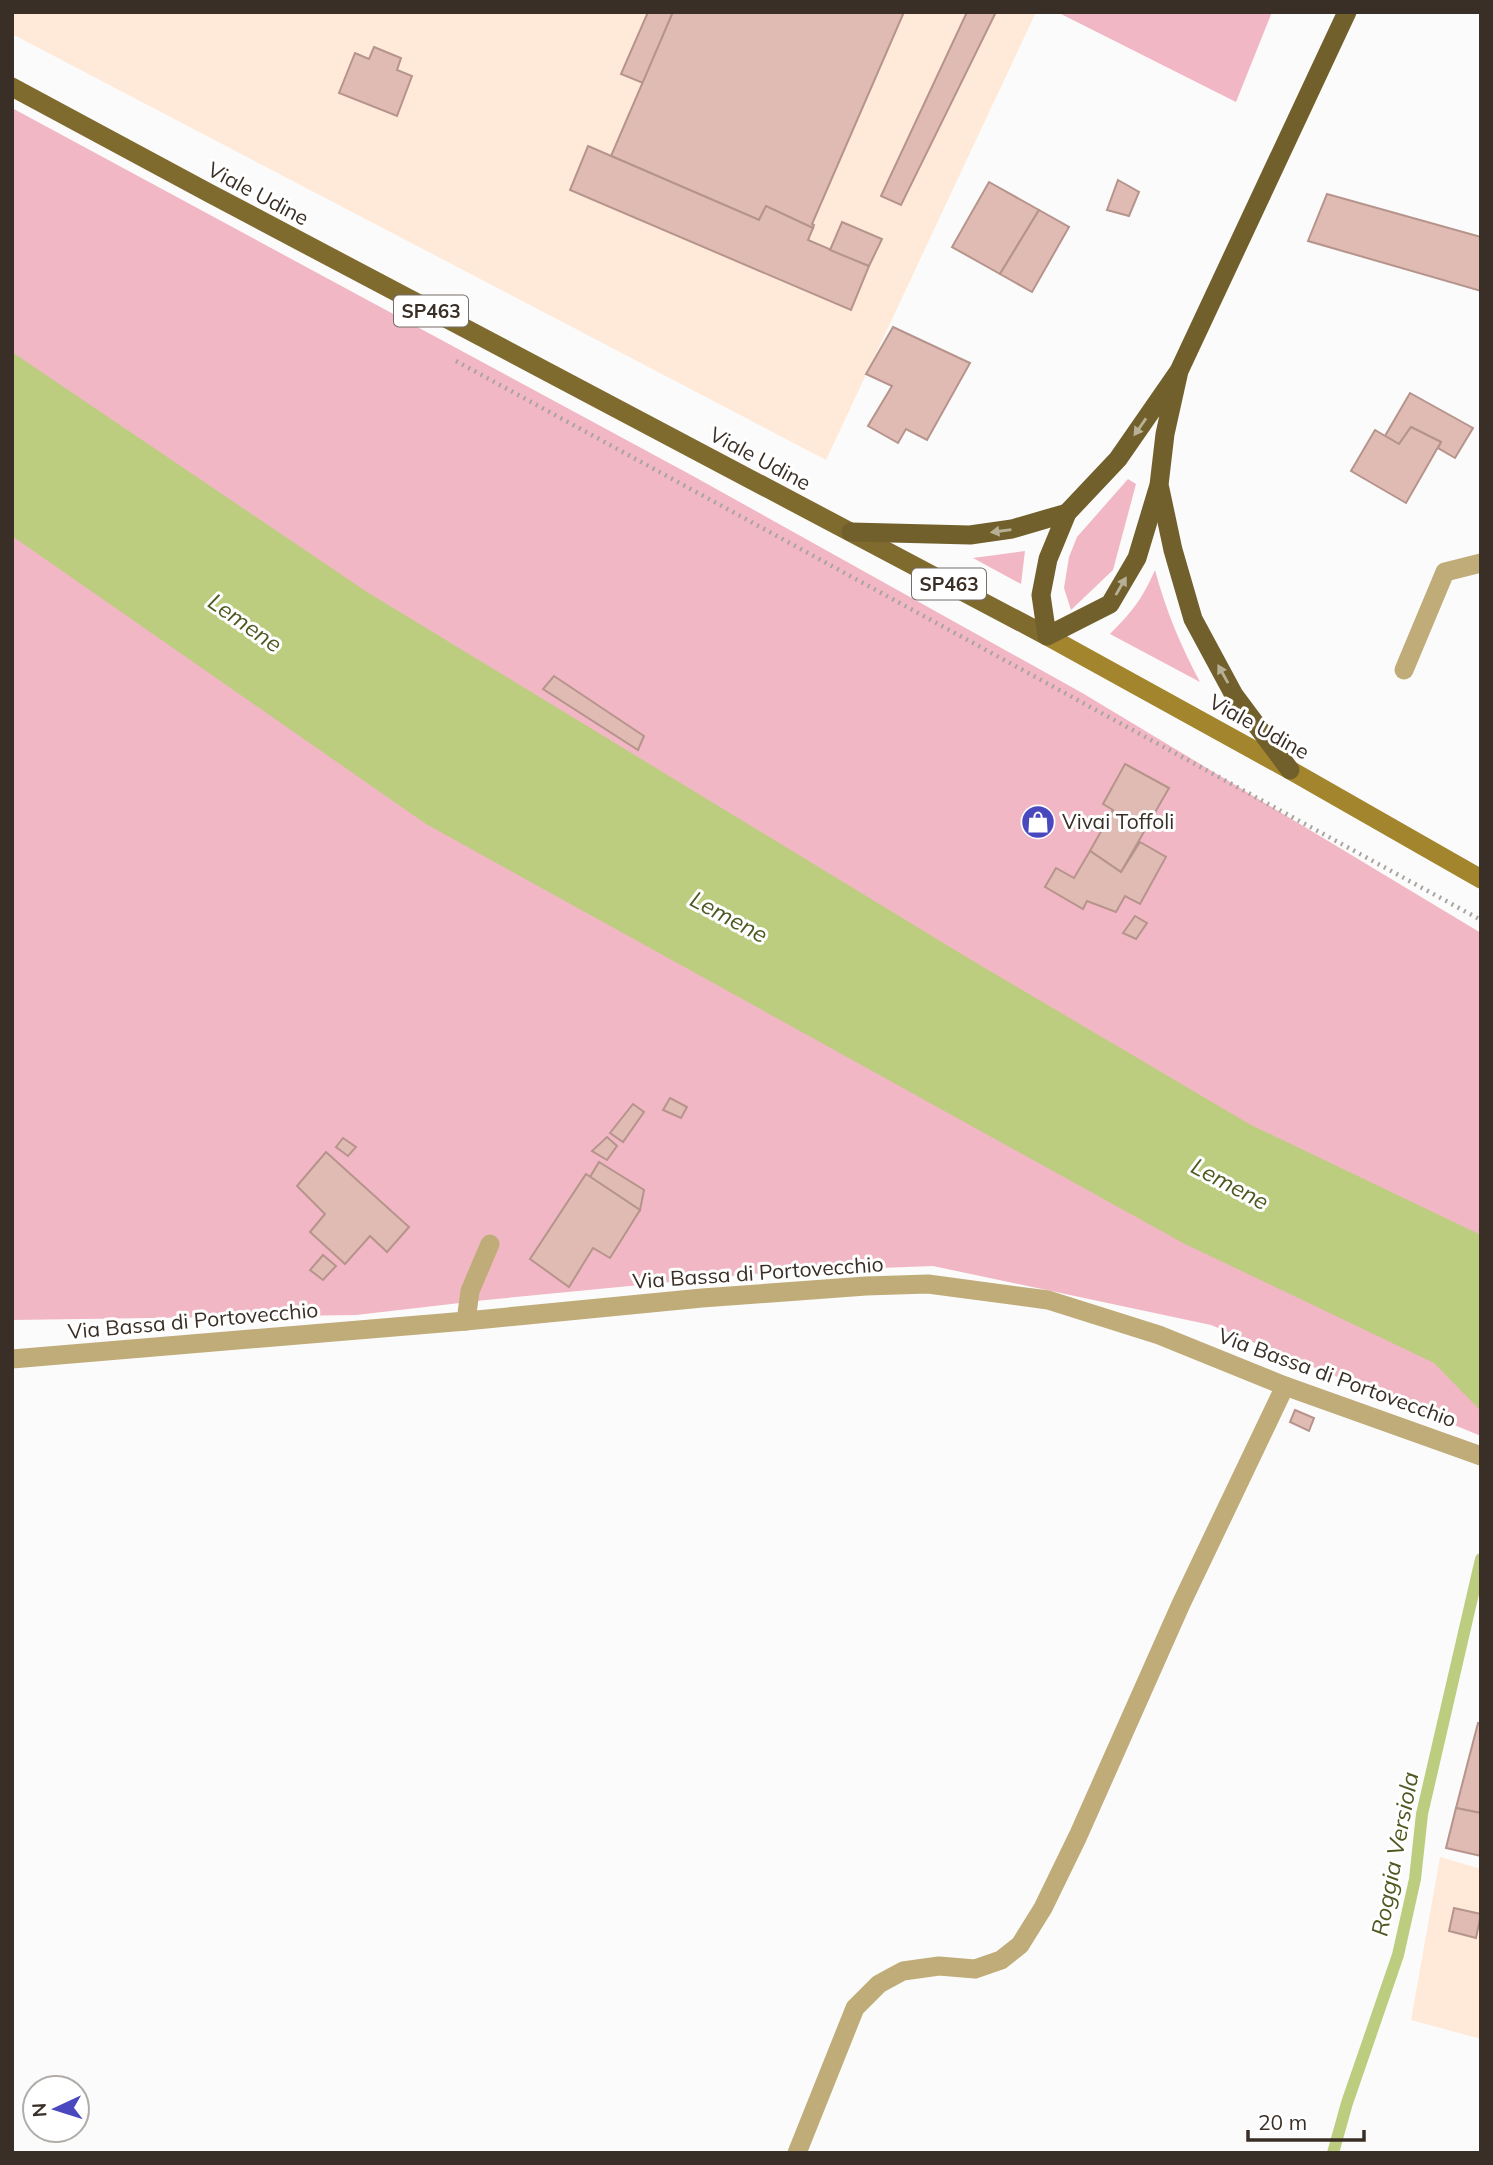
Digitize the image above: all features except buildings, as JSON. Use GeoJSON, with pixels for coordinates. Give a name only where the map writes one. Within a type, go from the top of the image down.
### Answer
{"type":"FeatureCollection","features":[{"type":"Feature","properties":{"kind":"highway"},"geometry":{"type":"LineString","coordinates":[[1179,371],[1165,434],[1159,485],[1137,558],[1110,604],[1046,636],[1041,595],[1048,559],[1067,513],[1118,459],[1179,371],[1347,12]]}},
{"type":"Feature","properties":{"kind":"highway"},"geometry":{"type":"LineString","coordinates":[[1159,485],[1173,550],[1193,619],[1234,695],[1290,770]]}},
{"type":"Feature","properties":{"kind":"highway"},"geometry":{"type":"LineString","coordinates":[[851,532],[970,535],[1012,529],[1067,513]]}},
{"type":"Feature","properties":{"kind":"main road","name":"Viale Udine"},"geometry":{"type":"LineString","coordinates":[[12,87],[1046,636],[1481,879]]}},
{"type":"Feature","properties":{"kind":"street"},"geometry":{"type":"LineString","coordinates":[[1404,670],[1445,572],[1481,563]]}},
{"type":"Feature","properties":{"kind":"street"},"geometry":{"type":"LineString","coordinates":[[467,1321],[470,1291],[490,1244]]}},
{"type":"Feature","properties":{"kind":"street","name":"Via Bassa di Portovecchio"},"geometry":{"type":"LineString","coordinates":[[12,1359],[467,1321],[702,1298],[928,1284],[1048,1300],[1160,1335],[1285,1387],[1481,1456]]}},
{"type":"Feature","properties":{"kind":"street"},"geometry":{"type":"LineString","coordinates":[[797,2153],[855,2008],[879,1984],[903,1971],[939,1966],[975,1969],[1000,1960],[1020,1945],[1043,1908],[1079,1836],[1181,1604],[1285,1387]]}},
{"type":"Feature","properties":{"kind":"path"},"geometry":{"type":"LineString","coordinates":[[450,357],[1481,920]]}},
{"type":"Feature","properties":{"kind":"shaded area"},"geometry":{"type":"Polygon","coordinates":[[[12,12],[1036,12],[826,460],[12,34],[12,12]]]}},
{"type":"Feature","properties":{"kind":"shaded area"},"geometry":{"type":"Polygon","coordinates":[[[1057,12],[1272,12],[1236,102],[1057,12]]]}},
{"type":"Feature","properties":{"kind":"shaded area"},"geometry":{"type":"Polygon","coordinates":[[[12,108],[693,476],[1084,694],[1481,933],[1481,1436],[1211,1325],[933,1266],[775,1272],[356,1315],[12,1320],[12,108]]]}},
{"type":"Feature","properties":{"kind":"shaded area"},"geometry":{"type":"Polygon","coordinates":[[[1128,479],[1136,484],[1113,570],[1071,610],[1064,588],[1069,557],[1077,537],[1128,479]]]}},
{"type":"Feature","properties":{"kind":"shaded area"},"geometry":{"type":"Polygon","coordinates":[[[1025,551],[1021,584],[973,558],[1025,551]]]}},
{"type":"Feature","properties":{"kind":"shaded area"},"geometry":{"type":"Polygon","coordinates":[[[1155,570],[1174,627],[1200,682],[1110,634],[1136,604],[1155,570]]]}},
{"type":"Feature","properties":{"kind":"shaded area"},"geometry":{"type":"Polygon","coordinates":[[[1440,1857],[1481,1869],[1481,2039],[1411,2020],[1440,1857]]]}},
{"type":"Feature","properties":{"kind":"water","name":"Lemene"},"geometry":{"type":"Polygon","coordinates":[[[12,352],[367,592],[973,961],[1251,1125],[1481,1235],[1481,1411],[1434,1363],[1183,1243],[426,824],[12,536],[12,352]]]}},
{"type":"Feature","properties":{"kind":"waterway","name":"Roggia Versiola"},"geometry":{"type":"LineString","coordinates":[[1333,2153],[1347,2103],[1398,1955],[1415,1879],[1422,1814],[1481,1559]]}},
{"type":"Feature","properties":{"kind":"place","name":"Vivai Toffoli"},"geometry":{"type":"Point","coordinates":[1038,822]}}]}
